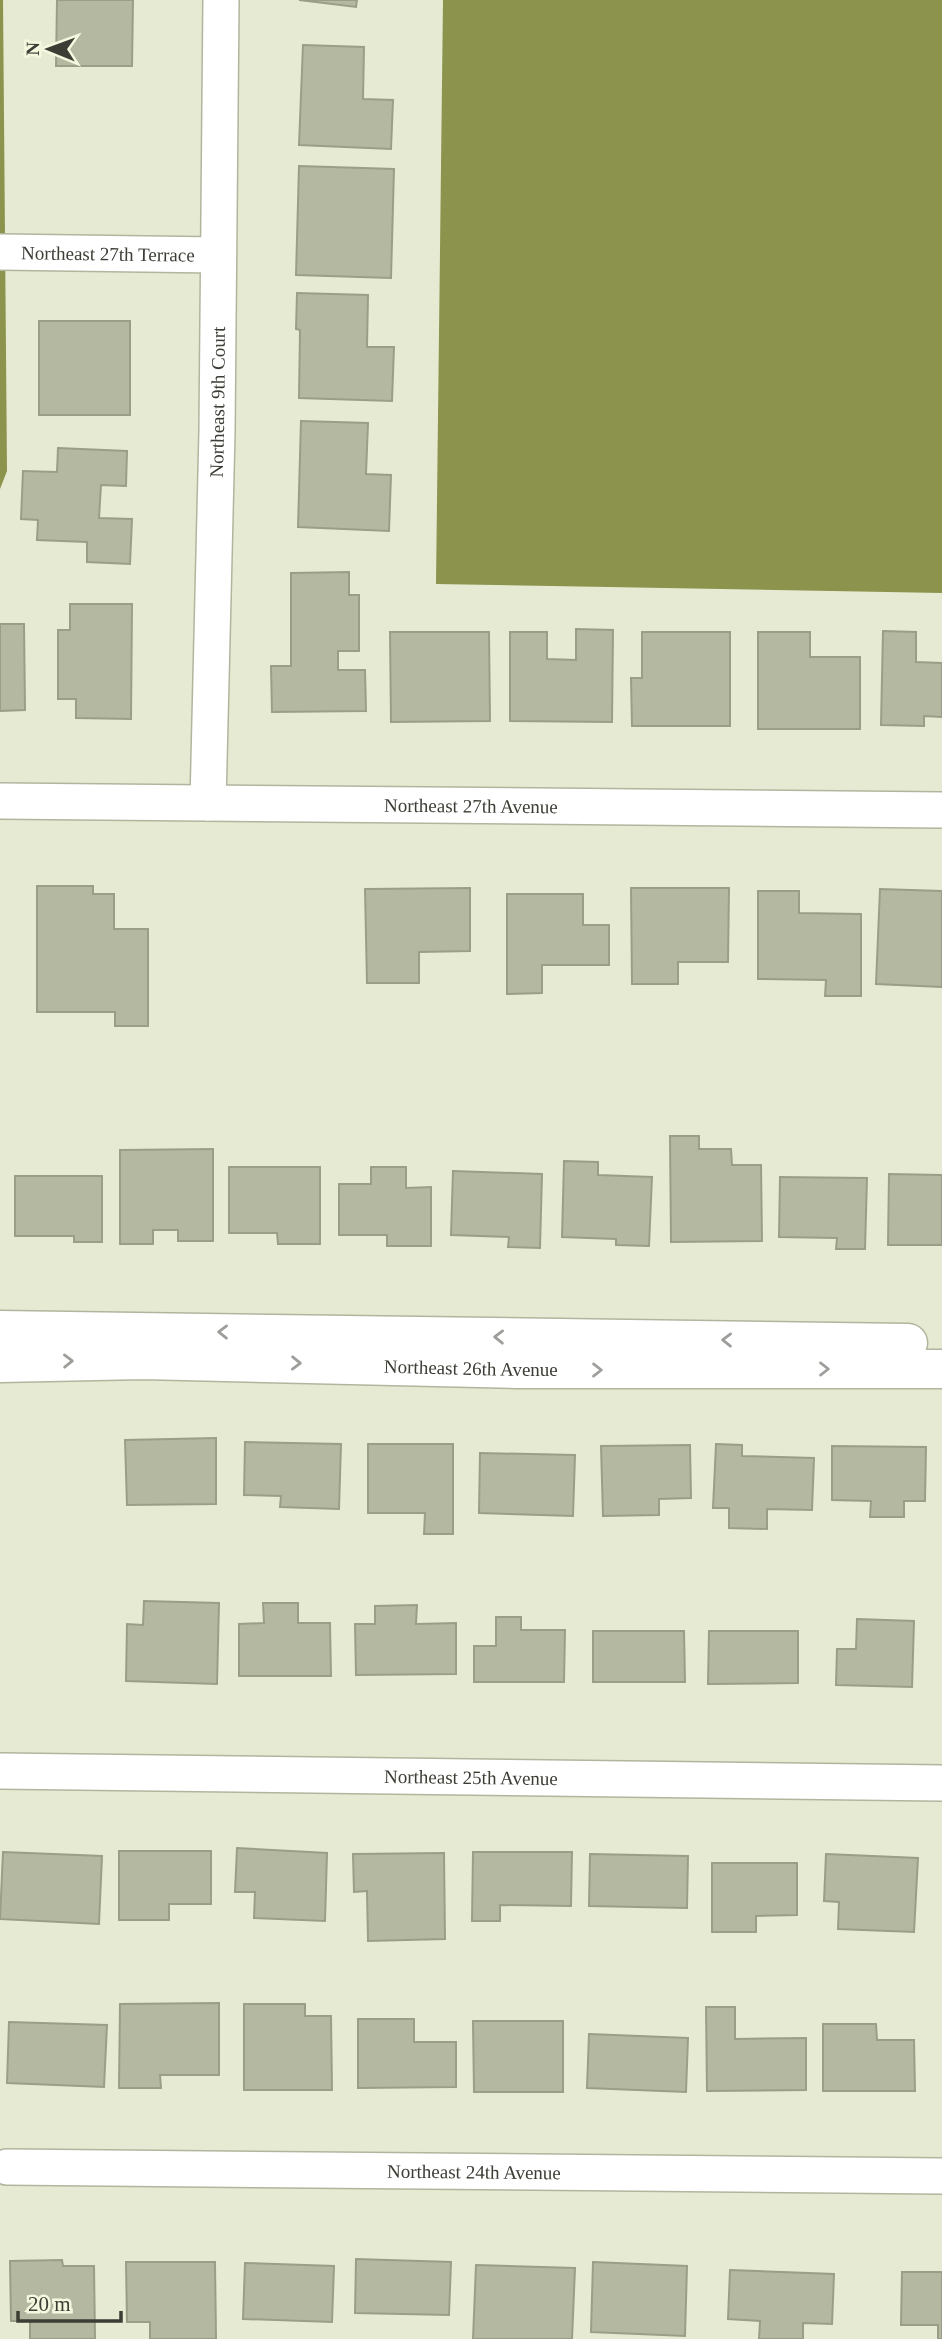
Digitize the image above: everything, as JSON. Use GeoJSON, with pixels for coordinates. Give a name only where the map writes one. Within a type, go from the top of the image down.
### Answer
{"type":"FeatureCollection","features":[{"type":"Feature","properties":{"kind":"street","name":"Northeast 9th Court"},"geometry":{"type":"LineString","coordinates":[[208,803],[217,431],[221,0]]}},
{"type":"Feature","properties":{"kind":"street","name":"Northeast 27th Terrace"},"geometry":{"type":"LineString","coordinates":[[0,252],[217,254]]}},
{"type":"Feature","properties":{"kind":"street","name":"Northeast 27th Avenue"},"geometry":{"type":"LineString","coordinates":[[0,801],[942,810]]}},
{"type":"Feature","properties":{"kind":"street","name":"Northeast 26th Avenue"},"geometry":{"type":"LineString","coordinates":[[0,1330],[942,1344]]}},
{"type":"Feature","properties":{"kind":"street","name":"Northeast 26th Avenue"},"geometry":{"type":"LineString","coordinates":[[0,1363],[143,1360],[530,1370],[942,1369]]}},
{"type":"Feature","properties":{"kind":"street","name":"Northeast 25th Avenue"},"geometry":{"type":"LineString","coordinates":[[0,1771],[942,1783]]}},
{"type":"Feature","properties":{"kind":"street","name":"Northeast 24th Avenue"},"geometry":{"type":"LineString","coordinates":[[7,2167],[942,2176]]}},
{"type":"Feature","properties":{"kind":"shaded area"},"geometry":{"type":"Polygon","coordinates":[[[0,0],[3,0],[7,471],[0,489],[0,0]]]}},
{"type":"Feature","properties":{"kind":"shaded area"},"geometry":{"type":"Polygon","coordinates":[[[443,0],[942,0],[942,593],[436,584],[443,0]]]}},
{"type":"Feature","properties":{"kind":"building"},"geometry":{"type":"Polygon","coordinates":[[[57,0],[133,0],[132,66],[56,66],[57,0]]]}},
{"type":"Feature","properties":{"kind":"building"},"geometry":{"type":"Polygon","coordinates":[[[299,0],[357,0],[356,7],[299,0]]]}},
{"type":"Feature","properties":{"kind":"building"},"geometry":{"type":"Polygon","coordinates":[[[303,45],[364,47],[363,99],[393,100],[391,149],[299,145],[303,45]]]}},
{"type":"Feature","properties":{"kind":"building"},"geometry":{"type":"Polygon","coordinates":[[[299,166],[394,169],[391,278],[296,275],[299,166]]]}},
{"type":"Feature","properties":{"kind":"building"},"geometry":{"type":"Polygon","coordinates":[[[297,293],[368,295],[367,347],[394,347],[392,401],[299,398],[300,330],[296,329],[297,293]]]}},
{"type":"Feature","properties":{"kind":"building"},"geometry":{"type":"Polygon","coordinates":[[[39,321],[130,321],[130,415],[39,415],[39,321]]]}},
{"type":"Feature","properties":{"kind":"building"},"geometry":{"type":"Polygon","coordinates":[[[301,421],[368,423],[366,474],[391,475],[389,531],[298,527],[301,421]]]}},
{"type":"Feature","properties":{"kind":"building"},"geometry":{"type":"Polygon","coordinates":[[[58,448],[127,451],[126,486],[101,485],[99,518],[132,519],[130,564],[87,562],[87,542],[37,540],[38,520],[21,519],[23,471],[57,472],[58,448]]]}},
{"type":"Feature","properties":{"kind":"building"},"geometry":{"type":"Polygon","coordinates":[[[349,572],[349,595],[359,595],[359,651],[338,651],[338,670],[365,670],[366,711],[272,712],[271,666],[291,666],[291,573],[349,572]]]}},
{"type":"Feature","properties":{"kind":"building"},"geometry":{"type":"Polygon","coordinates":[[[70,604],[132,604],[131,719],[76,718],[76,699],[58,699],[58,630],[70,630],[70,604]]]}},
{"type":"Feature","properties":{"kind":"building"},"geometry":{"type":"Polygon","coordinates":[[[0,624],[24,624],[25,710],[0,711],[0,624]]]}},
{"type":"Feature","properties":{"kind":"building"},"geometry":{"type":"Polygon","coordinates":[[[576,629],[613,630],[612,722],[510,721],[510,632],[547,632],[547,659],[576,660],[576,629]]]}},
{"type":"Feature","properties":{"kind":"building"},"geometry":{"type":"Polygon","coordinates":[[[883,631],[916,632],[916,662],[942,663],[942,717],[924,716],[924,726],[881,725],[883,631]]]}},
{"type":"Feature","properties":{"kind":"building"},"geometry":{"type":"Polygon","coordinates":[[[390,632],[489,632],[490,721],[391,722],[390,632]]]}},
{"type":"Feature","properties":{"kind":"building"},"geometry":{"type":"Polygon","coordinates":[[[642,632],[730,632],[730,726],[632,726],[631,678],[642,678],[642,632]]]}},
{"type":"Feature","properties":{"kind":"building"},"geometry":{"type":"Polygon","coordinates":[[[758,632],[810,632],[810,657],[860,657],[860,729],[758,729],[758,632]]]}},
{"type":"Feature","properties":{"kind":"building"},"geometry":{"type":"Polygon","coordinates":[[[37,886],[93,886],[93,894],[114,894],[114,929],[148,929],[148,1026],[115,1026],[115,1012],[37,1012],[37,886]]]}},
{"type":"Feature","properties":{"kind":"building"},"geometry":{"type":"Polygon","coordinates":[[[470,888],[470,951],[419,952],[419,983],[367,983],[365,889],[470,888]]]}},
{"type":"Feature","properties":{"kind":"building"},"geometry":{"type":"Polygon","coordinates":[[[631,888],[729,888],[728,962],[678,962],[678,984],[632,984],[631,888]]]}},
{"type":"Feature","properties":{"kind":"building"},"geometry":{"type":"Polygon","coordinates":[[[880,889],[942,891],[942,987],[876,984],[880,889]]]}},
{"type":"Feature","properties":{"kind":"building"},"geometry":{"type":"Polygon","coordinates":[[[758,891],[799,891],[799,913],[861,914],[861,996],[825,996],[826,980],[758,979],[758,891]]]}},
{"type":"Feature","properties":{"kind":"building"},"geometry":{"type":"Polygon","coordinates":[[[507,894],[583,894],[583,925],[609,925],[609,965],[542,965],[542,993],[507,994],[507,894]]]}},
{"type":"Feature","properties":{"kind":"building"},"geometry":{"type":"Polygon","coordinates":[[[670,1136],[699,1136],[699,1149],[731,1149],[732,1165],[761,1165],[762,1241],[671,1242],[670,1136]]]}},
{"type":"Feature","properties":{"kind":"building"},"geometry":{"type":"Polygon","coordinates":[[[213,1149],[213,1241],[178,1241],[178,1230],[153,1230],[153,1244],[120,1244],[120,1150],[213,1149]]]}},
{"type":"Feature","properties":{"kind":"building"},"geometry":{"type":"Polygon","coordinates":[[[564,1161],[598,1162],[598,1175],[652,1177],[649,1246],[616,1245],[616,1239],[562,1237],[564,1161]]]}},
{"type":"Feature","properties":{"kind":"building"},"geometry":{"type":"Polygon","coordinates":[[[229,1167],[320,1167],[320,1244],[278,1244],[277,1233],[229,1233],[229,1167]]]}},
{"type":"Feature","properties":{"kind":"building"},"geometry":{"type":"Polygon","coordinates":[[[371,1167],[406,1167],[406,1188],[431,1187],[431,1246],[387,1246],[387,1235],[339,1235],[339,1184],[371,1184],[371,1167]]]}},
{"type":"Feature","properties":{"kind":"building"},"geometry":{"type":"Polygon","coordinates":[[[453,1171],[542,1174],[540,1248],[508,1247],[509,1237],[451,1235],[453,1171]]]}},
{"type":"Feature","properties":{"kind":"building"},"geometry":{"type":"Polygon","coordinates":[[[889,1174],[942,1175],[942,1245],[888,1245],[889,1174]]]}},
{"type":"Feature","properties":{"kind":"building"},"geometry":{"type":"Polygon","coordinates":[[[15,1176],[102,1176],[102,1242],[74,1242],[74,1236],[15,1236],[15,1176]]]}},
{"type":"Feature","properties":{"kind":"building"},"geometry":{"type":"Polygon","coordinates":[[[780,1177],[867,1178],[865,1249],[836,1249],[837,1238],[779,1237],[780,1177]]]}},
{"type":"Feature","properties":{"kind":"building"},"geometry":{"type":"Polygon","coordinates":[[[216,1438],[216,1504],[127,1505],[125,1440],[216,1438]]]}},
{"type":"Feature","properties":{"kind":"building"},"geometry":{"type":"Polygon","coordinates":[[[245,1442],[341,1444],[339,1509],[280,1507],[281,1496],[244,1495],[245,1442]]]}},
{"type":"Feature","properties":{"kind":"building"},"geometry":{"type":"Polygon","coordinates":[[[368,1444],[453,1444],[453,1534],[424,1534],[425,1513],[368,1513],[368,1444]]]}},
{"type":"Feature","properties":{"kind":"building"},"geometry":{"type":"Polygon","coordinates":[[[716,1444],[742,1445],[742,1456],[814,1458],[812,1510],[767,1509],[767,1529],[729,1528],[729,1508],[713,1508],[716,1444]]]}},
{"type":"Feature","properties":{"kind":"building"},"geometry":{"type":"Polygon","coordinates":[[[690,1445],[691,1498],[659,1499],[659,1515],[603,1516],[601,1446],[690,1445]]]}},
{"type":"Feature","properties":{"kind":"building"},"geometry":{"type":"Polygon","coordinates":[[[832,1446],[926,1447],[925,1501],[904,1501],[904,1517],[870,1517],[871,1501],[832,1500],[832,1446]]]}},
{"type":"Feature","properties":{"kind":"building"},"geometry":{"type":"Polygon","coordinates":[[[480,1453],[575,1455],[573,1516],[479,1513],[480,1453]]]}},
{"type":"Feature","properties":{"kind":"building"},"geometry":{"type":"Polygon","coordinates":[[[144,1601],[219,1603],[217,1684],[126,1681],[127,1624],[143,1625],[144,1601]]]}},
{"type":"Feature","properties":{"kind":"building"},"geometry":{"type":"Polygon","coordinates":[[[263,1603],[298,1603],[298,1623],[330,1623],[331,1676],[239,1676],[239,1624],[264,1623],[263,1603]]]}},
{"type":"Feature","properties":{"kind":"building"},"geometry":{"type":"Polygon","coordinates":[[[417,1605],[416,1624],[456,1623],[456,1674],[356,1675],[355,1624],[375,1624],[375,1606],[417,1605]]]}},
{"type":"Feature","properties":{"kind":"building"},"geometry":{"type":"Polygon","coordinates":[[[496,1617],[521,1617],[521,1630],[565,1630],[564,1682],[474,1682],[474,1646],[496,1646],[496,1617]]]}},
{"type":"Feature","properties":{"kind":"building"},"geometry":{"type":"Polygon","coordinates":[[[857,1619],[914,1621],[912,1687],[836,1685],[837,1649],[856,1649],[857,1619]]]}},
{"type":"Feature","properties":{"kind":"building"},"geometry":{"type":"Polygon","coordinates":[[[593,1631],[684,1631],[685,1682],[593,1682],[593,1631]]]}},
{"type":"Feature","properties":{"kind":"building"},"geometry":{"type":"Polygon","coordinates":[[[709,1631],[798,1631],[798,1683],[708,1684],[709,1631]]]}},
{"type":"Feature","properties":{"kind":"building"},"geometry":{"type":"Polygon","coordinates":[[[237,1848],[327,1853],[325,1921],[254,1918],[255,1892],[235,1892],[237,1848]]]}},
{"type":"Feature","properties":{"kind":"building"},"geometry":{"type":"Polygon","coordinates":[[[119,1851],[211,1851],[211,1904],[169,1904],[169,1920],[119,1920],[119,1851]]]}},
{"type":"Feature","properties":{"kind":"building"},"geometry":{"type":"Polygon","coordinates":[[[3,1852],[102,1856],[99,1924],[0,1919],[3,1852]]]}},
{"type":"Feature","properties":{"kind":"building"},"geometry":{"type":"Polygon","coordinates":[[[473,1852],[572,1852],[571,1906],[500,1905],[500,1921],[472,1921],[473,1852]]]}},
{"type":"Feature","properties":{"kind":"building"},"geometry":{"type":"Polygon","coordinates":[[[444,1853],[445,1939],[368,1941],[367,1891],[354,1892],[353,1854],[444,1853]]]}},
{"type":"Feature","properties":{"kind":"building"},"geometry":{"type":"Polygon","coordinates":[[[590,1854],[688,1856],[687,1908],[589,1906],[590,1854]]]}},
{"type":"Feature","properties":{"kind":"building"},"geometry":{"type":"Polygon","coordinates":[[[826,1854],[918,1858],[914,1932],[838,1929],[839,1902],[824,1901],[826,1854]]]}},
{"type":"Feature","properties":{"kind":"building"},"geometry":{"type":"Polygon","coordinates":[[[712,1863],[797,1863],[797,1915],[756,1916],[756,1932],[712,1932],[712,1863]]]}},
{"type":"Feature","properties":{"kind":"building"},"geometry":{"type":"Polygon","coordinates":[[[219,2003],[219,2075],[160,2075],[161,2088],[119,2088],[120,2004],[219,2003]]]}},
{"type":"Feature","properties":{"kind":"building"},"geometry":{"type":"Polygon","coordinates":[[[244,2004],[305,2004],[305,2016],[331,2016],[332,2090],[244,2090],[244,2004]]]}},
{"type":"Feature","properties":{"kind":"building"},"geometry":{"type":"Polygon","coordinates":[[[706,2007],[735,2007],[735,2039],[806,2038],[806,2090],[707,2091],[706,2007]]]}},
{"type":"Feature","properties":{"kind":"building"},"geometry":{"type":"Polygon","coordinates":[[[358,2019],[414,2019],[414,2042],[456,2042],[456,2087],[358,2088],[358,2019]]]}},
{"type":"Feature","properties":{"kind":"building"},"geometry":{"type":"Polygon","coordinates":[[[473,2021],[563,2021],[563,2092],[474,2092],[473,2021]]]}},
{"type":"Feature","properties":{"kind":"building"},"geometry":{"type":"Polygon","coordinates":[[[9,2022],[107,2025],[104,2087],[7,2083],[9,2022]]]}},
{"type":"Feature","properties":{"kind":"building"},"geometry":{"type":"Polygon","coordinates":[[[823,2024],[876,2024],[877,2040],[914,2040],[915,2091],[823,2091],[823,2024]]]}},
{"type":"Feature","properties":{"kind":"building"},"geometry":{"type":"Polygon","coordinates":[[[589,2034],[688,2038],[686,2092],[587,2088],[589,2034]]]}},
{"type":"Feature","properties":{"kind":"building"},"geometry":{"type":"Polygon","coordinates":[[[356,2259],[451,2262],[449,2315],[355,2313],[356,2259]]]}},
{"type":"Feature","properties":{"kind":"building"},"geometry":{"type":"Polygon","coordinates":[[[62,2260],[63,2266],[94,2266],[95,2339],[30,2339],[30,2321],[11,2321],[10,2261],[62,2260]]]}},
{"type":"Feature","properties":{"kind":"building"},"geometry":{"type":"Polygon","coordinates":[[[126,2262],[215,2262],[216,2339],[150,2339],[150,2322],[127,2322],[126,2262]]]}},
{"type":"Feature","properties":{"kind":"building"},"geometry":{"type":"Polygon","coordinates":[[[593,2262],[687,2266],[685,2336],[591,2332],[593,2262]]]}},
{"type":"Feature","properties":{"kind":"building"},"geometry":{"type":"Polygon","coordinates":[[[245,2263],[334,2266],[332,2322],[243,2319],[245,2263]]]}},
{"type":"Feature","properties":{"kind":"building"},"geometry":{"type":"Polygon","coordinates":[[[476,2265],[575,2268],[572,2339],[473,2339],[476,2265]]]}},
{"type":"Feature","properties":{"kind":"building"},"geometry":{"type":"Polygon","coordinates":[[[730,2270],[834,2274],[832,2324],[803,2323],[803,2339],[759,2339],[760,2321],[728,2319],[730,2270]]]}},
{"type":"Feature","properties":{"kind":"building"},"geometry":{"type":"Polygon","coordinates":[[[902,2272],[942,2272],[942,2339],[938,2339],[938,2325],[901,2325],[902,2272]]]}}]}
